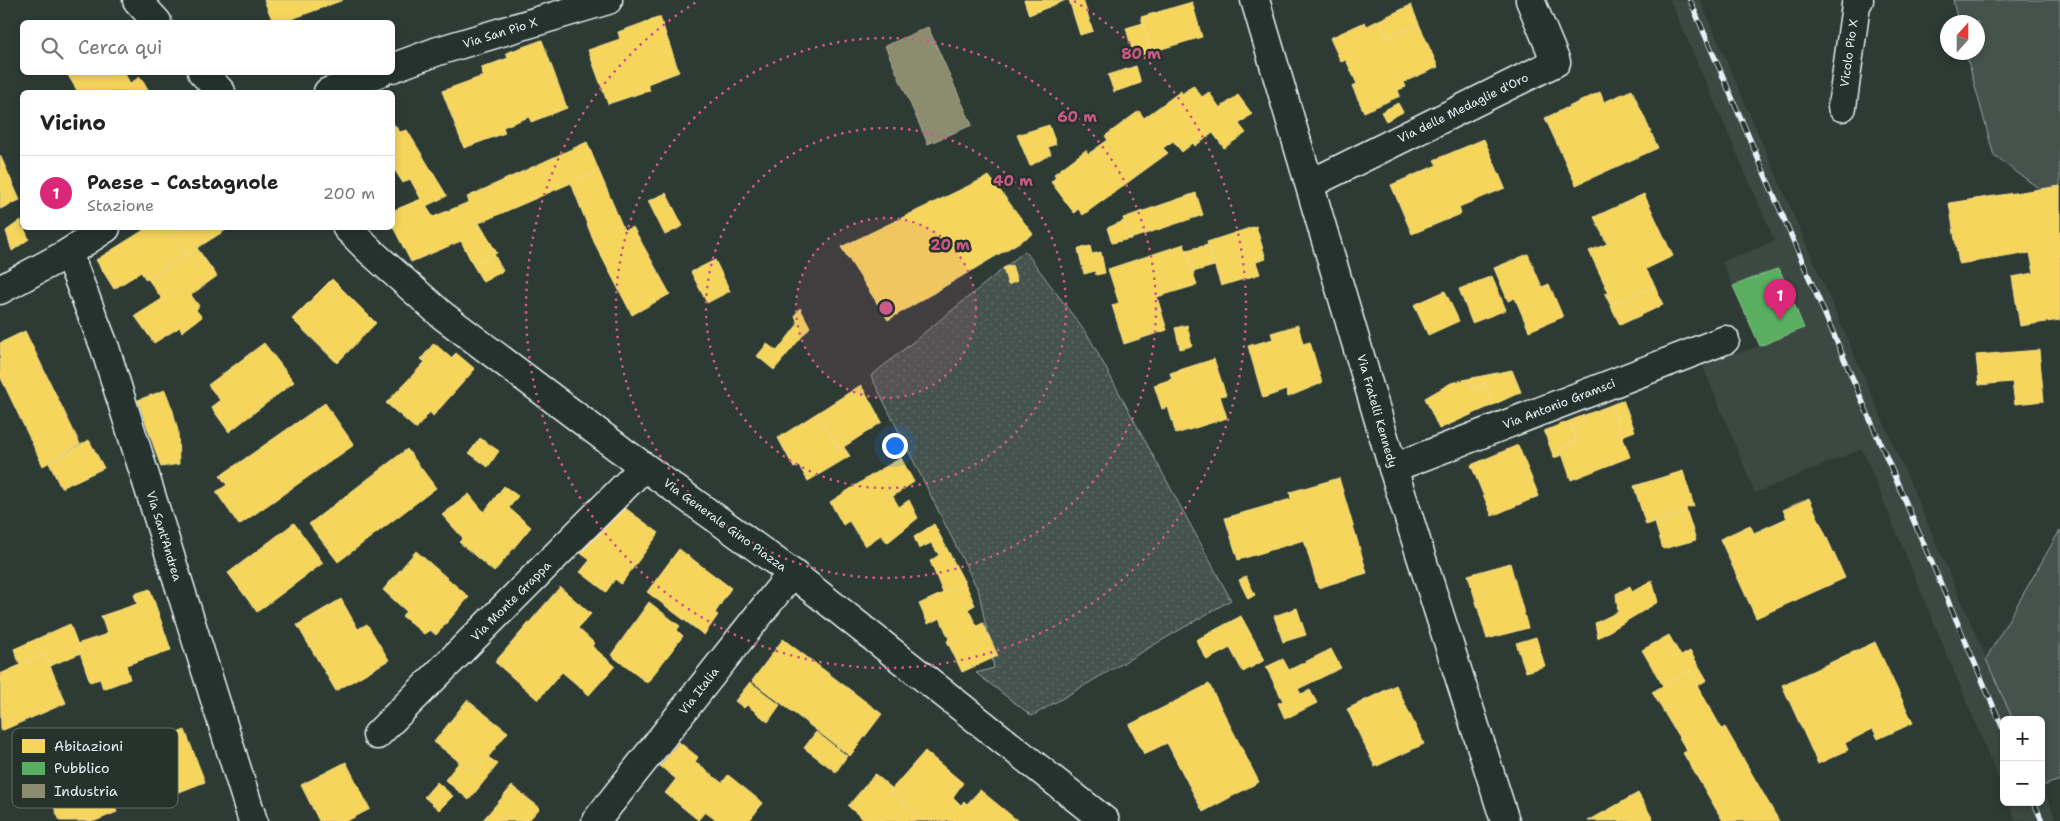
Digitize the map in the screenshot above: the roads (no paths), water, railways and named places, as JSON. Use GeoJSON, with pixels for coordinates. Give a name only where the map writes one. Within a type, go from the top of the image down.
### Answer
{"type":"FeatureCollection","features":[{"type":"Feature","properties":{"kind":"street"},"geometry":{"type":"LineString","coordinates":[[137,0],[155,20]]}},
{"type":"Feature","properties":{"kind":"street","name":"Via San Pio X"},"geometry":{"type":"LineString","coordinates":[[395,67],[438,51],[608,0]]}},
{"type":"Feature","properties":{"kind":"street","name":"Via Fratelli Kennedy"},"geometry":{"type":"LineString","coordinates":[[1256,0],[1394,468],[1504,821]]}},
{"type":"Feature","properties":{"kind":"street","name":"Via delle Medaglie d'Oro"},"geometry":{"type":"LineString","coordinates":[[1310,184],[1556,62],[1530,0]]}},
{"type":"Feature","properties":{"kind":"street","name":"Vicolo Pio X"},"geometry":{"type":"LineString","coordinates":[[1842,107],[1856,5],[1859,0]]}},
{"type":"Feature","properties":{"kind":"street"},"geometry":{"type":"LineString","coordinates":[[205,75],[219,90]]}},
{"type":"Feature","properties":{"kind":"street"},"geometry":{"type":"LineString","coordinates":[[333,90],[373,75]]}},
{"type":"Feature","properties":{"kind":"street"},"geometry":{"type":"LineString","coordinates":[[0,290],[68,253],[103,230]]}},
{"type":"Feature","properties":{"kind":"street","name":"Via Generale Gino Piazza"},"geometry":{"type":"LineString","coordinates":[[350,230],[442,315],[644,467],[792,573],[1105,821]]}},
{"type":"Feature","properties":{"kind":"street","name":"Via Sant'Andrea"},"geometry":{"type":"LineString","coordinates":[[68,253],[105,348],[253,821]]}},
{"type":"Feature","properties":{"kind":"street","name":"Via Antonio Gramsci"},"geometry":{"type":"LineString","coordinates":[[1394,468],[1725,340]]}},
{"type":"Feature","properties":{"kind":"street","name":"Via Monte Grappa"},"geometry":{"type":"LineString","coordinates":[[377,735],[644,467]]}},
{"type":"Feature","properties":{"kind":"street","name":"Via Italia"},"geometry":{"type":"LineString","coordinates":[[607,817],[792,573]]}},
{"type":"Feature","properties":{"kind":"railway"},"geometry":{"type":"LineString","coordinates":[[1690,0],[2000,722]]}},
{"type":"Feature","properties":{"kind":"railway"},"geometry":{"type":"LineString","coordinates":[[2036,806],[2042,821]]}},
{"type":"Feature","properties":{"kind":"place","name":"Paese - Castagnole"},"geometry":{"type":"Point","coordinates":[1780,320]}}]}
